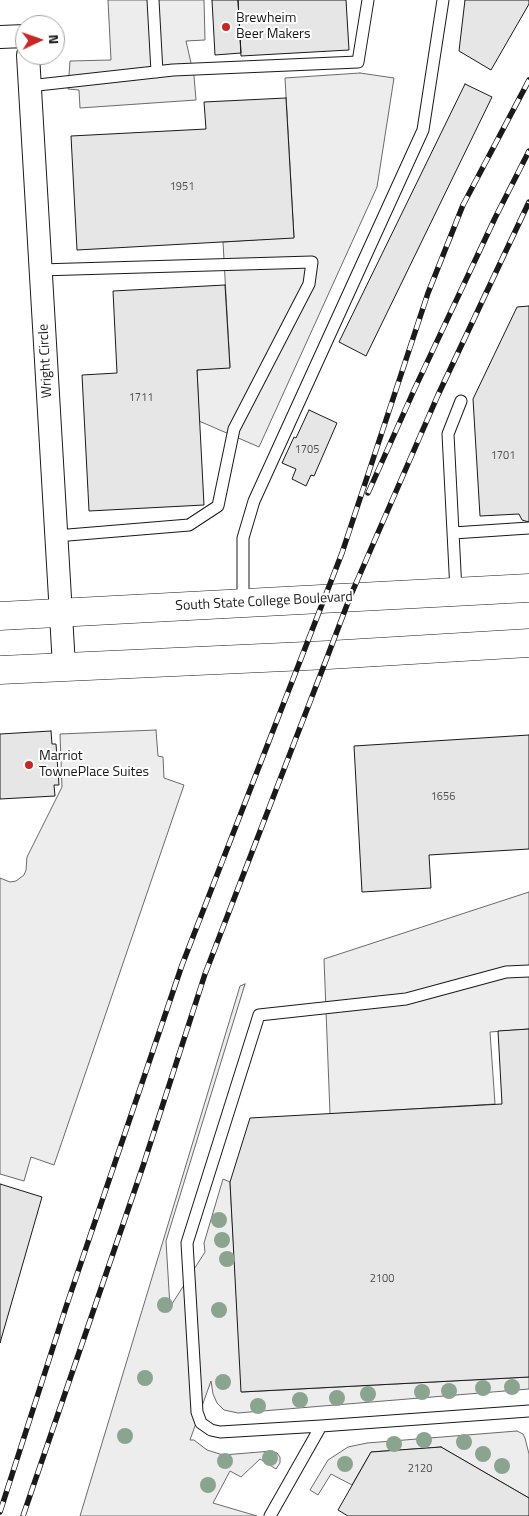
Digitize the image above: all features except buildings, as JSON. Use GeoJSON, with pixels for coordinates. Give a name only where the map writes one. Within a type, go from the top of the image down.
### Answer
{"type":"FeatureCollection","features":[{"type":"Feature","properties":{"kind":"main road","name":"South State College Boulevard"},"geometry":{"type":"LineString","coordinates":[[0,616],[529,588]]}},
{"type":"Feature","properties":{"kind":"main road"},"geometry":{"type":"LineString","coordinates":[[0,670],[529,643]]}},
{"type":"Feature","properties":{"kind":"street"},"geometry":{"type":"LineString","coordinates":[[0,37],[15,36]]}},
{"type":"Feature","properties":{"kind":"street","name":"Wright Circle"},"geometry":{"type":"LineString","coordinates":[[28,65],[64,666]]}},
{"type":"Feature","properties":{"kind":"lane"},"geometry":{"type":"LineString","coordinates":[[153,0],[157,72]]}},
{"type":"Feature","properties":{"kind":"lane"},"geometry":{"type":"LineString","coordinates":[[29,86],[157,72],[358,62],[368,0]]}},
{"type":"Feature","properties":{"kind":"lane"},"geometry":{"type":"LineString","coordinates":[[243,603],[243,538],[254,501],[423,130],[443,0]]}},
{"type":"Feature","properties":{"kind":"lane"},"geometry":{"type":"LineString","coordinates":[[40,270],[312,262],[309,284],[234,429],[218,506],[189,525],[56,536]]}},
{"type":"Feature","properties":{"kind":"lane"},"geometry":{"type":"LineString","coordinates":[[456,592],[448,434],[461,401]]}},
{"type":"Feature","properties":{"kind":"lane"},"geometry":{"type":"LineString","coordinates":[[453,533],[529,528]]}},
{"type":"Feature","properties":{"kind":"lane"},"geometry":{"type":"LineString","coordinates":[[529,971],[506,972],[406,999],[259,1014],[187,1243],[197,1412],[201,1423],[211,1430],[220,1432],[321,1426],[529,1411]]}},
{"type":"Feature","properties":{"kind":"lane"},"geometry":{"type":"LineString","coordinates":[[270,1516],[321,1426]]}},
{"type":"Feature","properties":{"kind":"shaded area"},"geometry":{"type":"Polygon","coordinates":[[[108,0],[204,0],[205,40],[186,41],[194,76],[196,100],[80,108],[79,90],[68,89],[70,61],[111,60],[108,0]]]}},
{"type":"Feature","properties":{"kind":"shaded area"},"geometry":{"type":"Polygon","coordinates":[[[360,73],[394,78],[377,187],[259,447],[199,421],[197,370],[230,367],[223,242],[294,237],[285,78],[360,73]]]}},
{"type":"Feature","properties":{"kind":"shaded area"},"geometry":{"type":"Polygon","coordinates":[[[156,730],[158,756],[163,757],[164,778],[184,785],[54,1165],[31,1157],[24,1181],[0,1174],[0,878],[10,882],[16,881],[24,875],[27,857],[62,787],[60,734],[156,730]]]}},
{"type":"Feature","properties":{"kind":"shaded area"},"geometry":{"type":"Polygon","coordinates":[[[529,892],[529,1029],[490,1032],[495,1104],[330,1114],[324,959],[529,892]]]}},
{"type":"Feature","properties":{"kind":"shaded area"},"geometry":{"type":"Polygon","coordinates":[[[245,984],[166,1241],[170,1307],[205,1252],[204,1243],[223,1179],[230,1182],[242,1392],[529,1377],[529,1389],[238,1413],[224,1410],[217,1403],[211,1381],[190,1440],[194,1440],[207,1450],[223,1455],[272,1451],[280,1457],[280,1463],[276,1469],[260,1459],[241,1477],[230,1471],[213,1503],[257,1516],[80,1516],[240,986],[245,984]]]}},
{"type":"Feature","properties":{"kind":"shaded area"},"geometry":{"type":"Polygon","coordinates":[[[517,1431],[523,1434],[529,1454],[529,1498],[441,1447],[371,1452],[352,1485],[331,1474],[318,1495],[310,1490],[328,1460],[348,1447],[367,1443],[517,1431]]]}},
{"type":"Feature","properties":{"kind":"railway"},"geometry":{"type":"LineString","coordinates":[[0,1512],[66,1307],[182,965],[342,553],[428,293],[463,205],[529,80]]}},
{"type":"Feature","properties":{"kind":"railway"},"geometry":{"type":"LineString","coordinates":[[368,493],[495,218],[529,151]]}},
{"type":"Feature","properties":{"kind":"railway"},"geometry":{"type":"LineString","coordinates":[[23,1516],[143,1166],[205,974],[350,597],[438,395],[529,202]]}},
{"type":"Feature","properties":{"kind":"place","name":"Brewheim Beer Makers"},"geometry":{"type":"Point","coordinates":[226,27]}},
{"type":"Feature","properties":{"kind":"place","name":"Marriot TownePlace Suites"},"geometry":{"type":"Point","coordinates":[29,765]}}]}
